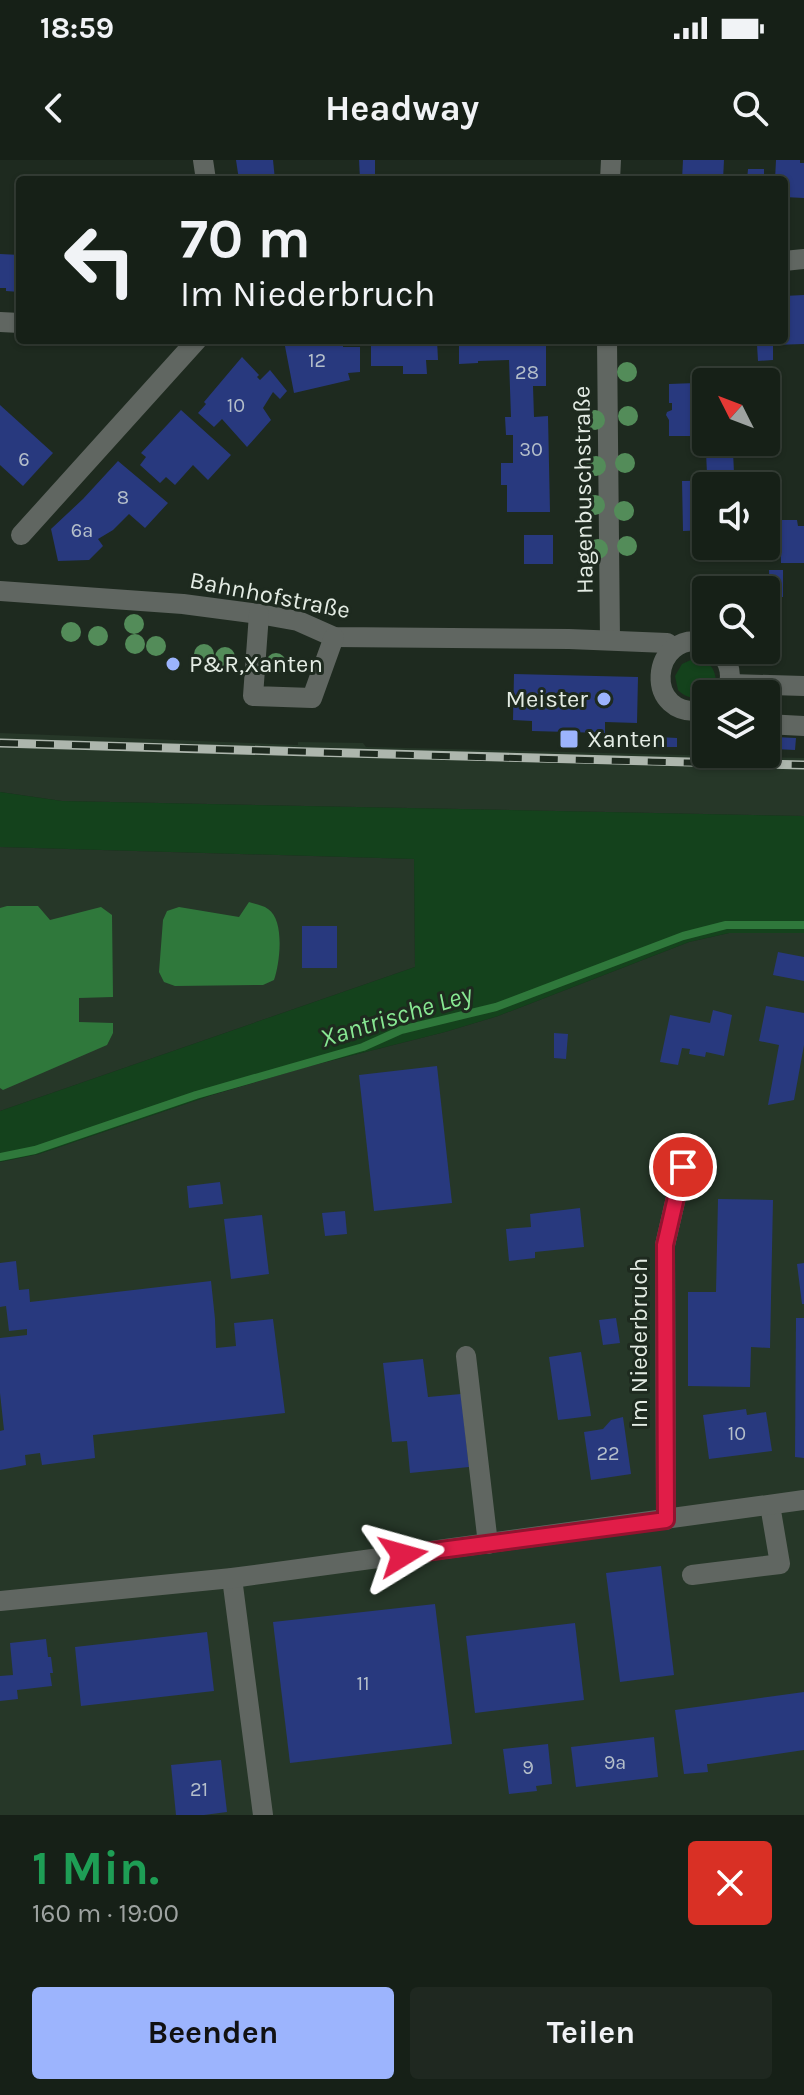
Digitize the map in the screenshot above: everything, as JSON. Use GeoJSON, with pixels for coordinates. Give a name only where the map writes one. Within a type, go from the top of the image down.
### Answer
{"type":"FeatureCollection","features":[{"type":"Feature","properties":{"kind":"street"},"geometry":{"type":"LineString","coordinates":[[21,535],[193,344]]}},
{"type":"Feature","properties":{"kind":"street","name":"Hagenbuschstraße"},"geometry":{"type":"LineString","coordinates":[[607,344],[610,640]]}},
{"type":"Feature","properties":{"kind":"street","name":"Bahnhofstraße"},"geometry":{"type":"LineString","coordinates":[[0,591],[183,604],[259,614],[298,621],[334,637],[610,640],[667,643],[674,648],[692,642]]}},
{"type":"Feature","properties":{"kind":"street"},"geometry":{"type":"LineString","coordinates":[[259,614],[253,696],[312,698],[334,637]]}},
{"type":"Feature","properties":{"kind":"street"},"geometry":{"type":"LineString","coordinates":[[674,648],[661,668],[663,692],[680,709],[692,711]]}},
{"type":"Feature","properties":{"kind":"street"},"geometry":{"type":"LineString","coordinates":[[780,687],[804,686]]}},
{"type":"Feature","properties":{"kind":"street"},"geometry":{"type":"LineString","coordinates":[[780,725],[804,726]]}},
{"type":"Feature","properties":{"kind":"street","name":"Im Niederbruch"},"geometry":{"type":"LineString","coordinates":[[666,1520],[665,1245],[683,1167]]}},
{"type":"Feature","properties":{"kind":"street"},"geometry":{"type":"LineString","coordinates":[[466,1356],[488,1544]]}},
{"type":"Feature","properties":{"kind":"street"},"geometry":{"type":"LineString","coordinates":[[0,1601],[232,1578],[804,1500]]}},
{"type":"Feature","properties":{"kind":"street"},"geometry":{"type":"LineString","coordinates":[[692,1575],[780,1564],[770,1505]]}},
{"type":"Feature","properties":{"kind":"street"},"geometry":{"type":"LineString","coordinates":[[232,1578],[263,1815]]}},
{"type":"Feature","properties":{"kind":"shaded area"},"geometry":{"type":"Polygon","coordinates":[[[692,659],[692,664],[709,664],[716,680],[692,680],[692,698],[686,696],[678,690],[675,676],[682,664],[692,659]]]}},
{"type":"Feature","properties":{"kind":"shaded area"},"geometry":{"type":"Polygon","coordinates":[[[0,733],[298,745],[298,742],[363,743],[366,747],[692,755],[692,768],[780,768],[780,757],[804,758],[804,816],[62,801],[0,792],[0,733]]]}},
{"type":"Feature","properties":{"kind":"shaded area"},"geometry":{"type":"Polygon","coordinates":[[[0,792],[62,801],[804,816],[804,933],[729,933],[689,942],[498,1016],[306,1067],[212,1095],[39,1154],[0,1162],[0,1111],[415,967],[414,859],[0,847],[0,792]]]}},
{"type":"Feature","properties":{"kind":"shaded area"},"geometry":{"type":"Polygon","coordinates":[[[0,847],[414,859],[415,967],[0,1111],[0,847]]]}},
{"type":"Feature","properties":{"kind":"shaded area"},"geometry":{"type":"Polygon","coordinates":[[[249,902],[268,909],[277,922],[279,953],[274,980],[263,985],[175,986],[164,982],[159,972],[163,920],[167,911],[179,907],[239,917],[249,902]]]}},
{"type":"Feature","properties":{"kind":"shaded area"},"geometry":{"type":"Polygon","coordinates":[[[38,906],[50,920],[101,907],[112,915],[113,997],[79,998],[79,1022],[113,1023],[113,1033],[107,1045],[3,1090],[0,1088],[0,908],[38,906]]]}},
{"type":"Feature","properties":{"kind":"shaded area"},"geometry":{"type":"Polygon","coordinates":[[[729,933],[804,933],[804,1815],[0,1815],[0,1162],[39,1154],[212,1095],[306,1067],[498,1016],[689,942],[729,933]]]}},
{"type":"Feature","properties":{"kind":"building"},"geometry":{"type":"Polygon","coordinates":[[[236,160],[273,160],[275,176],[238,176],[236,160]]]}},
{"type":"Feature","properties":{"kind":"building"},"geometry":{"type":"Polygon","coordinates":[[[359,160],[375,160],[375,176],[360,176],[359,160]]]}},
{"type":"Feature","properties":{"kind":"building"},"geometry":{"type":"Polygon","coordinates":[[[683,160],[724,160],[723,176],[682,176],[683,160]]]}},
{"type":"Feature","properties":{"kind":"building"},"geometry":{"type":"Polygon","coordinates":[[[776,160],[800,160],[804,163],[804,198],[788,197],[788,176],[775,176],[776,160]]]}},
{"type":"Feature","properties":{"kind":"building"},"geometry":{"type":"Polygon","coordinates":[[[748,169],[764,169],[764,176],[747,176],[748,169]]]}},
{"type":"Feature","properties":{"kind":"building"},"geometry":{"type":"Polygon","coordinates":[[[0,254],[16,255],[16,292],[0,288],[0,254]]]}},
{"type":"Feature","properties":{"kind":"building"},"geometry":{"type":"Polygon","coordinates":[[[804,295],[804,344],[773,345],[773,360],[758,361],[757,345],[668,346],[788,344],[788,296],[804,295]]]}},
{"type":"Feature","properties":{"kind":"building"},"geometry":{"type":"Polygon","coordinates":[[[285,344],[360,347],[360,372],[348,373],[350,380],[294,393],[285,344]]]}},
{"type":"Feature","properties":{"kind":"building"},"geometry":{"type":"Polygon","coordinates":[[[371,344],[437,344],[438,360],[426,360],[427,374],[403,374],[403,366],[371,366],[371,344]]]}},
{"type":"Feature","properties":{"kind":"building"},"geometry":{"type":"Polygon","coordinates":[[[459,344],[547,344],[546,386],[533,386],[534,417],[548,416],[550,512],[507,512],[507,485],[501,485],[501,463],[513,463],[513,435],[506,435],[505,417],[511,417],[509,360],[459,364],[459,344]]]}},
{"type":"Feature","properties":{"kind":"building"},"geometry":{"type":"Polygon","coordinates":[[[242,357],[260,380],[270,370],[287,391],[280,399],[273,392],[263,408],[271,420],[247,447],[222,419],[214,427],[198,413],[242,357]]]}},
{"type":"Feature","properties":{"kind":"building"},"geometry":{"type":"Polygon","coordinates":[[[692,383],[692,436],[669,436],[666,415],[672,410],[672,403],[669,403],[669,384],[692,383]]]}},
{"type":"Feature","properties":{"kind":"building"},"geometry":{"type":"Polygon","coordinates":[[[0,405],[53,453],[23,486],[0,465],[0,405]]]}},
{"type":"Feature","properties":{"kind":"building"},"geometry":{"type":"Polygon","coordinates":[[[181,410],[231,455],[208,480],[193,465],[175,485],[166,477],[160,483],[140,465],[146,457],[141,453],[181,410]]]}},
{"type":"Feature","properties":{"kind":"building"},"geometry":{"type":"Polygon","coordinates":[[[706,456],[733,456],[734,472],[707,472],[706,456]]]}},
{"type":"Feature","properties":{"kind":"building"},"geometry":{"type":"Polygon","coordinates":[[[118,461],[168,503],[145,528],[129,514],[113,530],[98,539],[103,546],[89,560],[58,561],[51,529],[118,461]]]}},
{"type":"Feature","properties":{"kind":"building"},"geometry":{"type":"Polygon","coordinates":[[[682,481],[692,481],[692,531],[683,531],[682,481]]]}},
{"type":"Feature","properties":{"kind":"building"},"geometry":{"type":"Polygon","coordinates":[[[780,520],[797,520],[798,526],[804,526],[804,563],[781,563],[780,520]]]}},
{"type":"Feature","properties":{"kind":"building"},"geometry":{"type":"Polygon","coordinates":[[[524,535],[553,535],[553,564],[524,564],[524,535]]]}},
{"type":"Feature","properties":{"kind":"building"},"geometry":{"type":"Polygon","coordinates":[[[769,570],[783,570],[783,597],[780,597],[780,576],[769,576],[769,570]]]}},
{"type":"Feature","properties":{"kind":"building"},"geometry":{"type":"Polygon","coordinates":[[[514,674],[638,677],[637,723],[605,722],[605,733],[532,731],[532,721],[513,720],[514,674]]]}},
{"type":"Feature","properties":{"kind":"building"},"geometry":{"type":"Polygon","coordinates":[[[658,737],[677,738],[677,747],[658,747],[658,737]]]}},
{"type":"Feature","properties":{"kind":"building"},"geometry":{"type":"Polygon","coordinates":[[[780,737],[796,738],[795,750],[780,749],[780,737]]]}},
{"type":"Feature","properties":{"kind":"building"},"geometry":{"type":"Polygon","coordinates":[[[302,926],[337,926],[337,968],[302,968],[302,926]]]}},
{"type":"Feature","properties":{"kind":"building"},"geometry":{"type":"Polygon","coordinates":[[[778,952],[804,957],[804,981],[773,975],[778,952]]]}},
{"type":"Feature","properties":{"kind":"building"},"geometry":{"type":"Polygon","coordinates":[[[766,1006],[804,1013],[804,1045],[794,1100],[768,1105],[779,1045],[759,1041],[766,1006]]]}},
{"type":"Feature","properties":{"kind":"building"},"geometry":{"type":"Polygon","coordinates":[[[713,1010],[732,1015],[724,1056],[706,1052],[705,1057],[689,1054],[690,1049],[682,1048],[678,1065],[660,1062],[670,1015],[710,1023],[713,1010]]]}},
{"type":"Feature","properties":{"kind":"building"},"geometry":{"type":"Polygon","coordinates":[[[554,1033],[568,1034],[566,1059],[554,1058],[554,1033]]]}},
{"type":"Feature","properties":{"kind":"building"},"geometry":{"type":"Polygon","coordinates":[[[437,1066],[452,1203],[374,1211],[359,1075],[437,1066]]]}},
{"type":"Feature","properties":{"kind":"building"},"geometry":{"type":"Polygon","coordinates":[[[220,1182],[223,1204],[189,1208],[187,1186],[220,1182]]]}},
{"type":"Feature","properties":{"kind":"building"},"geometry":{"type":"Polygon","coordinates":[[[718,1199],[773,1200],[770,1348],[751,1347],[750,1387],[688,1386],[688,1292],[716,1292],[718,1199]]]}},
{"type":"Feature","properties":{"kind":"building"},"geometry":{"type":"Polygon","coordinates":[[[580,1208],[584,1247],[535,1252],[535,1258],[509,1261],[506,1229],[531,1227],[530,1214],[580,1208]]]}},
{"type":"Feature","properties":{"kind":"building"},"geometry":{"type":"Polygon","coordinates":[[[345,1211],[347,1234],[325,1236],[322,1213],[345,1211]]]}},
{"type":"Feature","properties":{"kind":"building"},"geometry":{"type":"Polygon","coordinates":[[[262,1215],[269,1274],[231,1279],[224,1219],[262,1215]]]}},
{"type":"Feature","properties":{"kind":"building"},"geometry":{"type":"Polygon","coordinates":[[[16,1261],[19,1290],[29,1289],[30,1302],[211,1281],[216,1348],[236,1346],[234,1323],[273,1319],[285,1413],[93,1435],[95,1458],[42,1465],[40,1453],[25,1455],[26,1465],[0,1470],[0,1431],[4,1430],[0,1338],[27,1335],[27,1329],[9,1331],[6,1306],[0,1307],[0,1263],[16,1261]]]}},
{"type":"Feature","properties":{"kind":"building"},"geometry":{"type":"Polygon","coordinates":[[[804,1263],[804,1304],[802,1304],[797,1264],[804,1263]]]}},
{"type":"Feature","properties":{"kind":"building"},"geometry":{"type":"Polygon","coordinates":[[[616,1318],[620,1343],[603,1345],[599,1320],[616,1318]]]}},
{"type":"Feature","properties":{"kind":"building"},"geometry":{"type":"Polygon","coordinates":[[[796,1318],[804,1318],[804,1458],[795,1457],[796,1318]]]}},
{"type":"Feature","properties":{"kind":"building"},"geometry":{"type":"Polygon","coordinates":[[[581,1352],[591,1416],[558,1420],[549,1357],[581,1352]]]}},
{"type":"Feature","properties":{"kind":"building"},"geometry":{"type":"Polygon","coordinates":[[[423,1359],[428,1397],[461,1394],[469,1467],[410,1473],[407,1441],[392,1442],[383,1363],[423,1359]]]}},
{"type":"Feature","properties":{"kind":"building"},"geometry":{"type":"Polygon","coordinates":[[[746,1409],[747,1415],[766,1412],[772,1451],[709,1459],[703,1415],[746,1409]]]}},
{"type":"Feature","properties":{"kind":"building"},"geometry":{"type":"Polygon","coordinates":[[[623,1417],[631,1474],[591,1480],[584,1432],[603,1429],[611,1420],[623,1417]]]}},
{"type":"Feature","properties":{"kind":"building"},"geometry":{"type":"Polygon","coordinates":[[[661,1566],[674,1675],[620,1682],[606,1573],[661,1566]]]}},
{"type":"Feature","properties":{"kind":"building"},"geometry":{"type":"Polygon","coordinates":[[[435,1604],[452,1744],[290,1763],[273,1622],[435,1604]]]}},
{"type":"Feature","properties":{"kind":"building"},"geometry":{"type":"Polygon","coordinates":[[[575,1623],[584,1700],[475,1713],[466,1636],[575,1623]]]}},
{"type":"Feature","properties":{"kind":"building"},"geometry":{"type":"Polygon","coordinates":[[[207,1632],[214,1691],[81,1706],[75,1647],[207,1632]]]}},
{"type":"Feature","properties":{"kind":"building"},"geometry":{"type":"Polygon","coordinates":[[[46,1639],[48,1657],[51,1657],[52,1686],[17,1690],[18,1699],[0,1701],[0,1676],[13,1675],[10,1643],[46,1639]]]}},
{"type":"Feature","properties":{"kind":"building"},"geometry":{"type":"Polygon","coordinates":[[[804,1692],[804,1750],[707,1764],[708,1772],[684,1774],[675,1710],[804,1692]]]}},
{"type":"Feature","properties":{"kind":"building"},"geometry":{"type":"Polygon","coordinates":[[[654,1737],[658,1777],[576,1787],[571,1747],[654,1737]]]}},
{"type":"Feature","properties":{"kind":"building"},"geometry":{"type":"Polygon","coordinates":[[[548,1744],[552,1784],[536,1786],[537,1791],[509,1794],[503,1749],[548,1744]]]}},
{"type":"Feature","properties":{"kind":"building"},"geometry":{"type":"Polygon","coordinates":[[[221,1760],[227,1812],[176,1815],[171,1765],[221,1760]]]}},
{"type":"Feature","properties":{"kind":"waterway","name":"Xantrische Ley"},"geometry":{"type":"LineString","coordinates":[[0,1157],[35,1150],[196,1095],[363,1047],[401,1030],[496,1007],[683,936],[726,925],[804,925]]}},
{"type":"Feature","properties":{"kind":"railway"},"geometry":{"type":"LineString","coordinates":[[0,743],[804,765]]}},
{"type":"Feature","properties":{"kind":"place","name":"P&R,Xanten"},"geometry":{"type":"Point","coordinates":[173,664]}},
{"type":"Feature","properties":{"kind":"place","name":"Meister"},"geometry":{"type":"Point","coordinates":[604,699]}},
{"type":"Feature","properties":{"kind":"place","name":"Xanten"},"geometry":{"type":"Point","coordinates":[569,739]}},
{"type":"Feature","properties":{"kind":"route"},"geometry":{"type":"LineString","coordinates":[[403,1555],[666,1520],[665,1245],[683,1167]]}}]}
